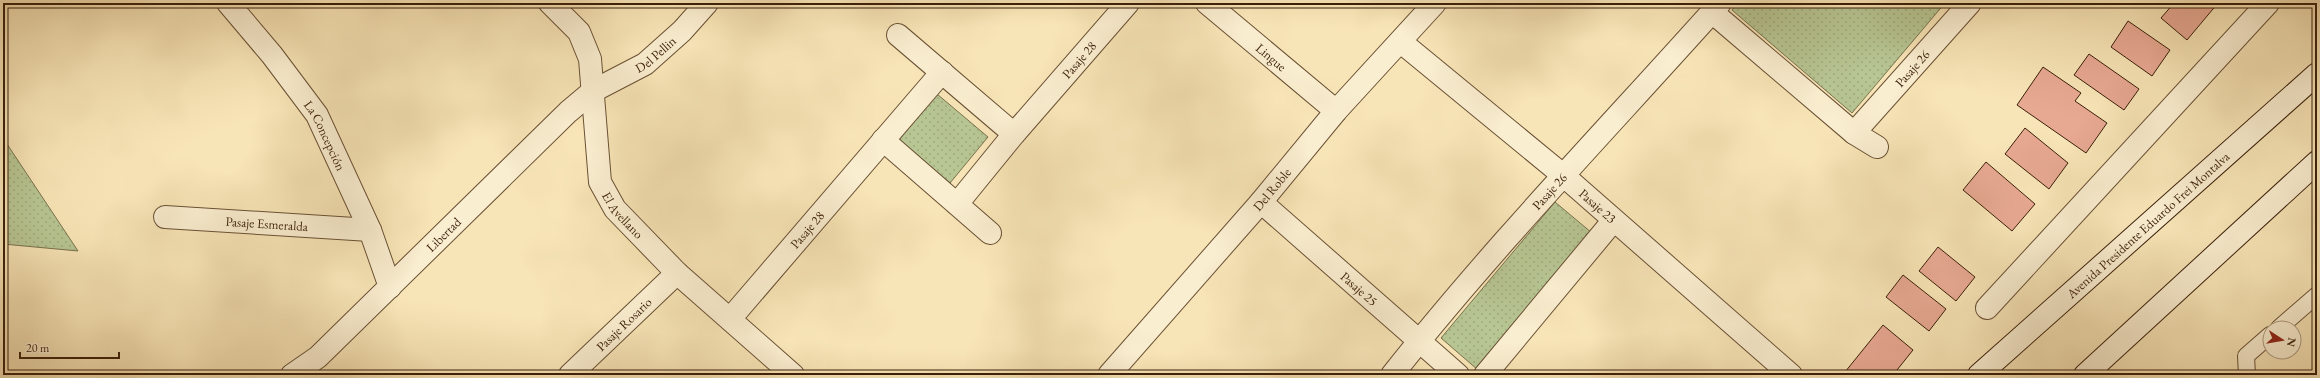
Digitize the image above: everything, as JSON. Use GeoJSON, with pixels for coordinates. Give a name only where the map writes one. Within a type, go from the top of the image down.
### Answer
{"type":"FeatureCollection","features":[{"type":"Feature","properties":{"kind":"street","name":"La Concepción"},"geometry":{"type":"LineString","coordinates":[[228,3],[272,55],[317,115],[370,230],[390,287]]}},
{"type":"Feature","properties":{"kind":"street","name":"El Avellano"},"geometry":{"type":"LineString","coordinates":[[550,3],[578,32],[590,59],[600,182],[615,209],[677,273],[793,375]]}},
{"type":"Feature","properties":{"kind":"street","name":"Del Pellin"},"geometry":{"type":"LineString","coordinates":[[593,91],[645,64],[682,31],[707,3]]}},
{"type":"Feature","properties":{"kind":"street","name":"Pasaje 28"},"geometry":{"type":"LineString","coordinates":[[957,204],[1014,134],[1128,3]]}},
{"type":"Feature","properties":{"kind":"street","name":"Lingue"},"geometry":{"type":"LineString","coordinates":[[1206,3],[1336,112]]}},
{"type":"Feature","properties":{"kind":"street","name":"Del Roble"},"geometry":{"type":"LineString","coordinates":[[1109,375],[1261,202],[1336,112],[1435,3]]}},
{"type":"Feature","properties":{"kind":"street","name":"Pasaje 26"},"geometry":{"type":"LineString","coordinates":[[1854,133],[1970,3]]}},
{"type":"Feature","properties":{"kind":"street"},"geometry":{"type":"LineString","coordinates":[[1987,308],[2268,3]]}},
{"type":"Feature","properties":{"kind":"street","name":"Pasaje 26"},"geometry":{"type":"LineString","coordinates":[[1392,375],[1420,340],[1564,176],[1716,8],[1854,133],[1877,147]]}},
{"type":"Feature","properties":{"kind":"street"},"geometry":{"type":"LineString","coordinates":[[898,34],[1014,134]]}},
{"type":"Feature","properties":{"kind":"street","name":"Pasaje 23"},"geometry":{"type":"LineString","coordinates":[[1401,42],[1564,176],[1613,221],[1791,375]]}},
{"type":"Feature","properties":{"kind":"street","name":"Pasaje 28"},"geometry":{"type":"LineString","coordinates":[[730,319],[942,72]]}},
{"type":"Feature","properties":{"kind":"street","name":"Avenida Presidente Eduardo Frei Montalva"},"geometry":{"type":"LineString","coordinates":[[1979,375],[2317,74]]}},
{"type":"Feature","properties":{"kind":"street","name":"Libertad"},"geometry":{"type":"LineString","coordinates":[[292,375],[318,357],[568,112],[593,91]]}},
{"type":"Feature","properties":{"kind":"street"},"geometry":{"type":"LineString","coordinates":[[883,140],[990,233]]}},
{"type":"Feature","properties":{"kind":"street"},"geometry":{"type":"LineString","coordinates":[[2085,375],[2317,162]]}},
{"type":"Feature","properties":{"kind":"street","name":"Pasaje 25"},"geometry":{"type":"LineString","coordinates":[[1261,202],[1420,340],[1458,375]]}},
{"type":"Feature","properties":{"kind":"street","name":"Pasaje Esmeralda"},"geometry":{"type":"LineString","coordinates":[[165,217],[370,230]]}},
{"type":"Feature","properties":{"kind":"street"},"geometry":{"type":"LineString","coordinates":[[1485,375],[1613,221]]}},
{"type":"Feature","properties":{"kind":"street","name":"Pasaje Rosario"},"geometry":{"type":"LineString","coordinates":[[570,375],[677,273]]}},
{"type":"Feature","properties":{"kind":"lane"},"geometry":{"type":"LineString","coordinates":[[2288,320],[2317,295]]}},
{"type":"Feature","properties":{"kind":"lane"},"geometry":{"type":"LineString","coordinates":[[2247,375],[2246,356],[2262,342]]}},
{"type":"Feature","properties":{"kind":"green space"},"geometry":{"type":"Polygon","coordinates":[[[1738,3],[1945,3],[1852,113],[1732,10],[1738,3]]]}},
{"type":"Feature","properties":{"kind":"green space"},"geometry":{"type":"Polygon","coordinates":[[[937,94],[988,137],[950,183],[899,140],[937,94]]]}},
{"type":"Feature","properties":{"kind":"green space"},"geometry":{"type":"Polygon","coordinates":[[[3,138],[78,251],[3,244],[3,138]]]}},
{"type":"Feature","properties":{"kind":"green space"},"geometry":{"type":"Polygon","coordinates":[[[1555,202],[1592,233],[1478,370],[1441,338],[1555,202]]]}},
{"type":"Feature","properties":{"kind":"building"},"geometry":{"type":"Polygon","coordinates":[[[2174,3],[2218,3],[2187,40],[2161,18],[2174,3]]]}},
{"type":"Feature","properties":{"kind":"building"},"geometry":{"type":"Polygon","coordinates":[[[2128,21],[2170,50],[2152,76],[2111,47],[2128,21]]]}},
{"type":"Feature","properties":{"kind":"building"},"geometry":{"type":"Polygon","coordinates":[[[2089,54],[2139,89],[2124,110],[2074,75],[2089,54]]]}},
{"type":"Feature","properties":{"kind":"building"},"geometry":{"type":"Polygon","coordinates":[[[2043,67],[2081,93],[2075,101],[2107,123],[2086,153],[2017,105],[2043,67]]]}},
{"type":"Feature","properties":{"kind":"building"},"geometry":{"type":"Polygon","coordinates":[[[2025,128],[2068,163],[2049,189],[2005,154],[2025,128]]]}},
{"type":"Feature","properties":{"kind":"building"},"geometry":{"type":"Polygon","coordinates":[[[1986,162],[2035,204],[2012,231],[1963,190],[1986,162]]]}},
{"type":"Feature","properties":{"kind":"building"},"geometry":{"type":"Polygon","coordinates":[[[1938,247],[1975,277],[1956,301],[1919,271],[1938,247]]]}},
{"type":"Feature","properties":{"kind":"building"},"geometry":{"type":"Polygon","coordinates":[[[1903,275],[1946,309],[1929,331],[1886,297],[1903,275]]]}},
{"type":"Feature","properties":{"kind":"building"},"geometry":{"type":"Polygon","coordinates":[[[1883,325],[1913,350],[1893,375],[1849,375],[1845,372],[1883,325]]]}}]}
